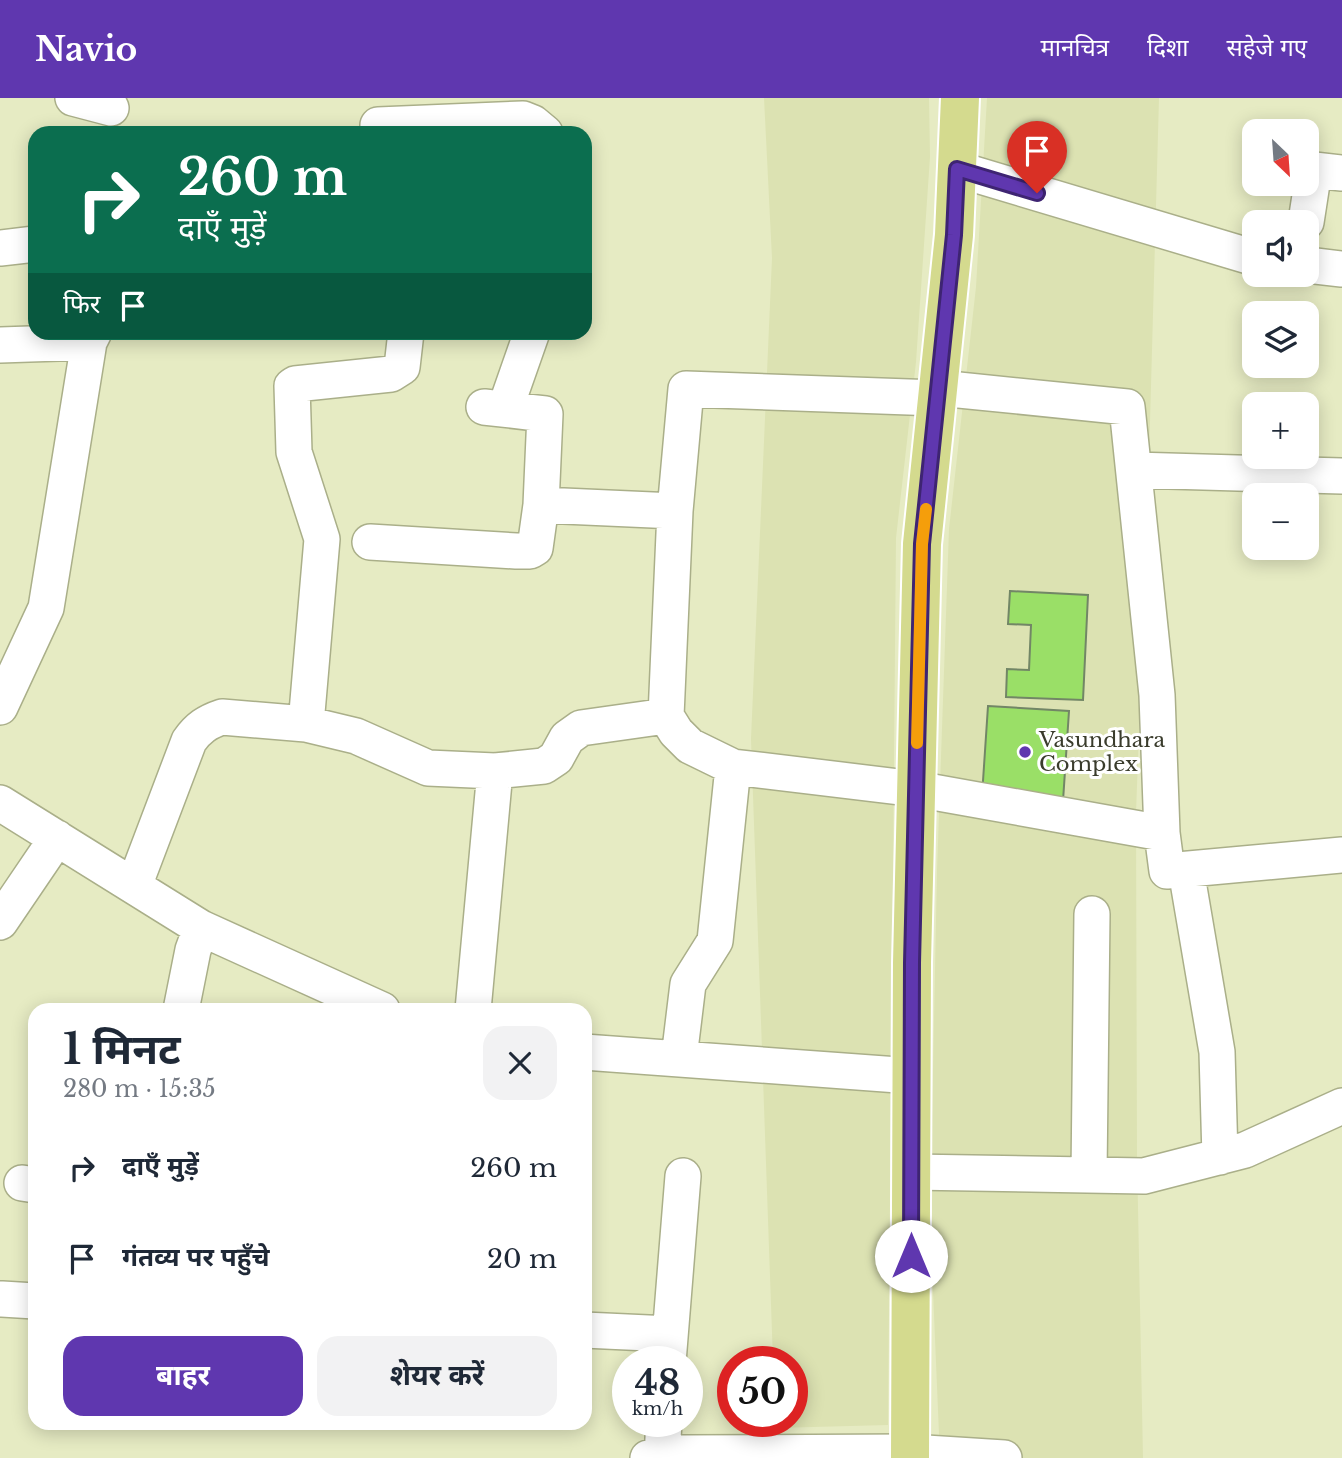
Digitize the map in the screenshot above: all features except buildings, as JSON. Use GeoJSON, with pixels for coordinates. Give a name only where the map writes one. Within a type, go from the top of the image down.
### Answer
{"type":"FeatureCollection","features":[{"type":"Feature","properties":{"kind":"main road"},"geometry":{"type":"LineString","coordinates":[[910,1455],[912,1076],[922,544],[954,235],[960,98]]}},
{"type":"Feature","properties":{"kind":"street"},"geometry":{"type":"LineString","coordinates":[[73,98],[111,108]]}},
{"type":"Feature","properties":{"kind":"street"},"geometry":{"type":"LineString","coordinates":[[378,119],[515,119],[537,126]]}},
{"type":"Feature","properties":{"kind":"street"},"geometry":{"type":"LineString","coordinates":[[957,169],[1242,254]]}},
{"type":"Feature","properties":{"kind":"street"},"geometry":{"type":"LineString","coordinates":[[1308,210],[1314,170],[1342,173]]}},
{"type":"Feature","properties":{"kind":"street"},"geometry":{"type":"LineString","coordinates":[[0,248],[28,245]]}},
{"type":"Feature","properties":{"kind":"street"},"geometry":{"type":"LineString","coordinates":[[1319,266],[1342,269]]}},
{"type":"Feature","properties":{"kind":"street"},"geometry":{"type":"LineString","coordinates":[[0,345],[58,340]]}},
{"type":"Feature","properties":{"kind":"street"},"geometry":{"type":"LineString","coordinates":[[0,707],[46,608],[91,340]]}},
{"type":"Feature","properties":{"kind":"street"},"geometry":{"type":"LineString","coordinates":[[306,724],[322,540],[294,452],[292,386],[400,371],[406,340]]}},
{"type":"Feature","properties":{"kind":"street"},"geometry":{"type":"LineString","coordinates":[[370,542],[530,551],[537,543],[545,414],[494,408],[528,340]]}},
{"type":"Feature","properties":{"kind":"street"},"geometry":{"type":"LineString","coordinates":[[1162,833],[916,789],[733,767],[690,746],[676,732],[666,716],[675,511],[686,389],[938,393],[1127,407],[1157,695],[1162,833],[1167,871],[1342,855]]}},
{"type":"Feature","properties":{"kind":"street"},"geometry":{"type":"LineString","coordinates":[[1134,470],[1342,475]]}},
{"type":"Feature","properties":{"kind":"street"},"geometry":{"type":"LineString","coordinates":[[541,505],[675,511]]}},
{"type":"Feature","properties":{"kind":"street"},"geometry":{"type":"LineString","coordinates":[[134,886],[189,741],[198,729],[211,720],[222,717],[306,724],[356,736],[428,768],[495,771],[544,766],[556,758],[567,738],[581,728],[666,716]]}},
{"type":"Feature","properties":{"kind":"street"},"geometry":{"type":"LineString","coordinates":[[679,1058],[688,984],[715,941],[733,767]]}},
{"type":"Feature","properties":{"kind":"street"},"geometry":{"type":"LineString","coordinates":[[473,1003],[495,771]]}},
{"type":"Feature","properties":{"kind":"street"},"geometry":{"type":"LineString","coordinates":[[0,803],[201,928],[367,1003]]}},
{"type":"Feature","properties":{"kind":"street"},"geometry":{"type":"LineString","coordinates":[[0,922],[57,838]]}},
{"type":"Feature","properties":{"kind":"street"},"geometry":{"type":"LineString","coordinates":[[1185,870],[1217,1052],[1220,1157]]}},
{"type":"Feature","properties":{"kind":"street"},"geometry":{"type":"LineString","coordinates":[[1089,1175],[1092,914]]}},
{"type":"Feature","properties":{"kind":"street"},"geometry":{"type":"LineString","coordinates":[[182,1003],[193,950],[201,928]]}},
{"type":"Feature","properties":{"kind":"street"},"geometry":{"type":"LineString","coordinates":[[592,1053],[912,1076]]}},
{"type":"Feature","properties":{"kind":"street"},"geometry":{"type":"LineString","coordinates":[[911,1172],[1143,1176],[1245,1150],[1342,1106]]}},
{"type":"Feature","properties":{"kind":"street"},"geometry":{"type":"LineString","coordinates":[[669,1346],[683,1176]]}},
{"type":"Feature","properties":{"kind":"street"},"geometry":{"type":"LineString","coordinates":[[592,1332],[660,1346]]}},
{"type":"Feature","properties":{"kind":"street"},"geometry":{"type":"LineString","coordinates":[[660,1437],[655,1457],[681,1453],[1004,1458]]}},
{"type":"Feature","properties":{"kind":"shaded area"},"geometry":{"type":"Polygon","coordinates":[[[764,98],[929,98],[930,157],[916,362],[896,538],[888,1425],[808,1427],[808,1346],[772,1346],[751,739],[772,258],[764,98]]]}},
{"type":"Feature","properties":{"kind":"shaded area"},"geometry":{"type":"Polygon","coordinates":[[[987,98],[1159,98],[1136,813],[1137,1157],[1143,1458],[940,1458],[930,1219],[937,871],[949,529],[976,287],[987,98]]]}},
{"type":"Feature","properties":{"kind":"slow traffic"},"geometry":{"type":"LineString","coordinates":[[917,743],[922,544],[926,509]]}},
{"type":"Feature","properties":{"kind":"place","name":"Vasundhara Complex"},"geometry":{"type":"Point","coordinates":[1025,752]}},
{"type":"Feature","properties":{"kind":"route"},"geometry":{"type":"LineString","coordinates":[[911,1256],[912,963],[922,544],[954,235],[957,169],[1037,193]]}}]}
